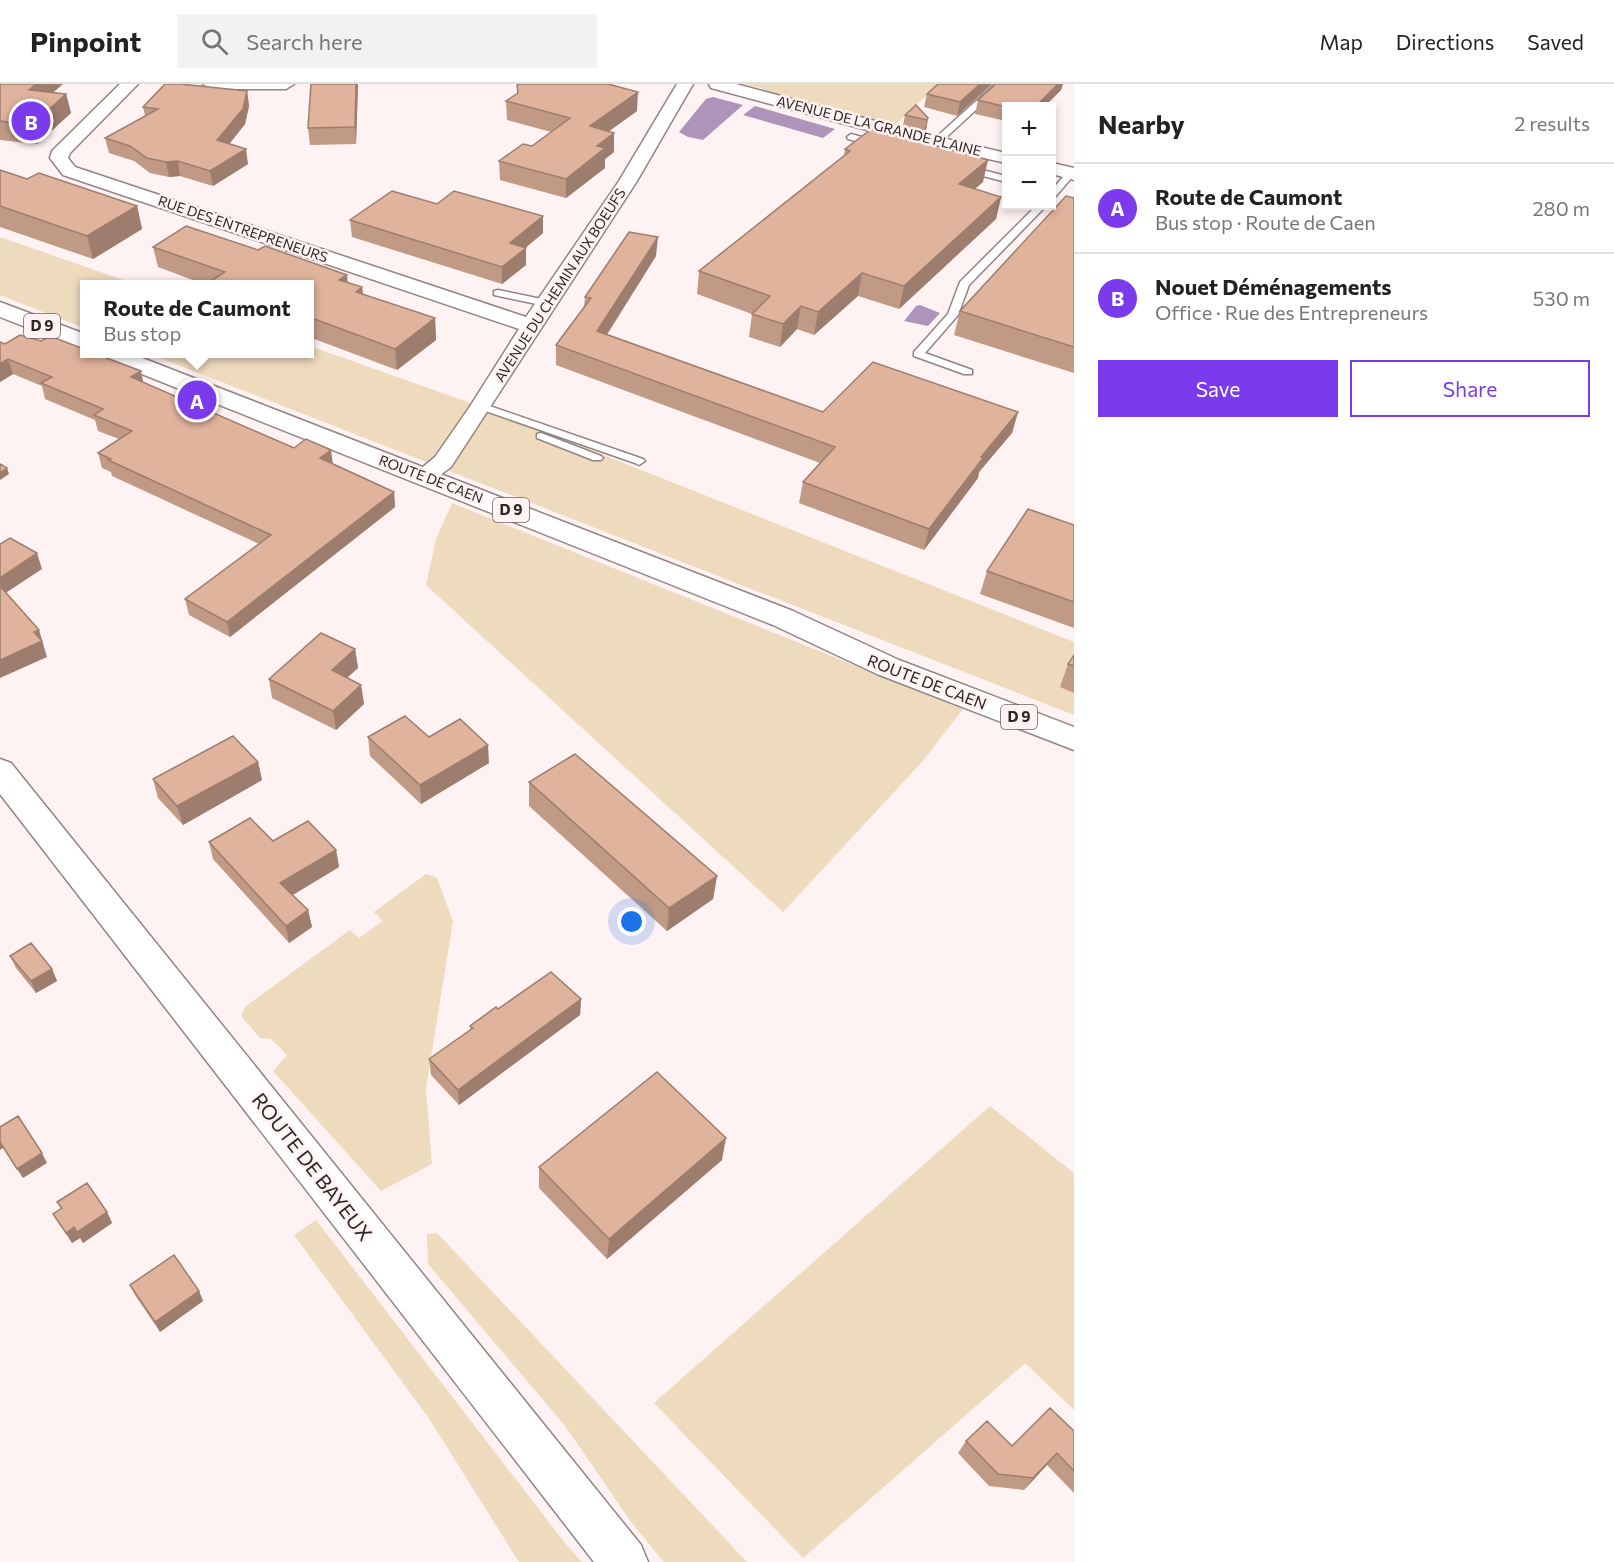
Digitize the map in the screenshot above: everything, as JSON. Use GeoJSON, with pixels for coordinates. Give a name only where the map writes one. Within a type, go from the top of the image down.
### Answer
{"type":"FeatureCollection","features":[{"type":"Feature","properties":{"kind":"main road","name":"D 9"},"geometry":{"type":"LineString","coordinates":[[0,309],[80,341]]}},
{"type":"Feature","properties":{"kind":"main road","name":"ROUTE DE CAEN"},"geometry":{"type":"LineString","coordinates":[[122,358],[783,618],[888,668],[1074,739]]}},
{"type":"Feature","properties":{"kind":"main road","name":"ROUTE DE CAEN"},"geometry":{"type":"LineString","coordinates":[[783,618],[830,630],[1074,725]]}},
{"type":"Feature","properties":{"kind":"main road","name":"ROUTE DE BAYEUX"},"geometry":{"type":"LineString","coordinates":[[6,786],[624,1562]]}},
{"type":"Feature","properties":{"kind":"street","name":"RUE DES ENTREPRENEURS"},"geometry":{"type":"LineString","coordinates":[[130,84],[61,151],[59,158],[69,171],[531,326]]}},
{"type":"Feature","properties":{"kind":"street"},"geometry":{"type":"LineString","coordinates":[[211,84],[286,84]]}},
{"type":"Feature","properties":{"kind":"street","name":"AVENUE DU CHEMIN AUX BOEUFS"},"geometry":{"type":"LineString","coordinates":[[423,476],[443,462],[478,412],[531,326],[628,181],[685,84]]}},
{"type":"Feature","properties":{"kind":"street","name":"AVENUE DE LA GRANDE PLAINE"},"geometry":{"type":"LineString","coordinates":[[717,84],[1002,157]]}},
{"type":"Feature","properties":{"kind":"street"},"geometry":{"type":"LineString","coordinates":[[1056,170],[1073,179]]}},
{"type":"Feature","properties":{"kind":"lane"},"geometry":{"type":"LineString","coordinates":[[936,142],[1000,84]]}},
{"type":"Feature","properties":{"kind":"lane"},"geometry":{"type":"LineString","coordinates":[[842,145],[866,124]]}},
{"type":"Feature","properties":{"kind":"lane"},"geometry":{"type":"LineString","coordinates":[[851,137],[884,146]]}},
{"type":"Feature","properties":{"kind":"lane"},"geometry":{"type":"LineString","coordinates":[[958,166],[999,180]]}},
{"type":"Feature","properties":{"kind":"lane"},"geometry":{"type":"LineString","coordinates":[[1056,192],[1073,179]]}},
{"type":"Feature","properties":{"kind":"lane"},"geometry":{"type":"LineString","coordinates":[[1056,192],[1073,179]]}},
{"type":"Feature","properties":{"kind":"lane"},"geometry":{"type":"LineString","coordinates":[[968,372],[918,354],[954,315],[964,284],[1037,210]]}},
{"type":"Feature","properties":{"kind":"lane"},"geometry":{"type":"LineString","coordinates":[[498,293],[546,303]]}},
{"type":"Feature","properties":{"kind":"lane"},"geometry":{"type":"LineString","coordinates":[[478,412],[597,458]]}},
{"type":"Feature","properties":{"kind":"lane"},"geometry":{"type":"LineString","coordinates":[[478,412],[639,461]]}},
{"type":"Feature","properties":{"kind":"shaded area"},"geometry":{"type":"Polygon","coordinates":[[[745,84],[939,84],[894,126],[745,84]]]}},
{"type":"Feature","properties":{"kind":"shaded area"},"geometry":{"type":"Polygon","coordinates":[[[713,97],[743,105],[703,140],[688,137],[679,132],[706,99],[713,97]]]}},
{"type":"Feature","properties":{"kind":"shaded area"},"geometry":{"type":"Polygon","coordinates":[[[755,106],[835,129],[823,138],[743,115],[755,106]]]}},
{"type":"Feature","properties":{"kind":"shaded area"},"geometry":{"type":"Polygon","coordinates":[[[0,237],[124,280],[80,280],[80,326],[0,295],[0,237]]]}},
{"type":"Feature","properties":{"kind":"shaded area"},"geometry":{"type":"Polygon","coordinates":[[[920,305],[940,313],[928,326],[904,321],[916,306],[920,305]]]}},
{"type":"Feature","properties":{"kind":"shaded area"},"geometry":{"type":"Polygon","coordinates":[[[314,347],[493,411],[1074,642],[1074,715],[160,358],[314,358],[314,347]]]}},
{"type":"Feature","properties":{"kind":"shaded area"},"geometry":{"type":"Polygon","coordinates":[[[452,503],[963,709],[922,762],[783,912],[426,585],[436,539],[452,503]]]}},
{"type":"Feature","properties":{"kind":"shaded area"},"geometry":{"type":"Polygon","coordinates":[[[426,874],[437,878],[453,921],[426,1088],[432,1164],[381,1191],[273,1071],[287,1055],[271,1039],[260,1038],[241,1016],[246,1006],[350,930],[359,938],[383,921],[374,912],[426,874]]]}},
{"type":"Feature","properties":{"kind":"shaded area"},"geometry":{"type":"Polygon","coordinates":[[[990,1106],[1074,1173],[1074,1410],[1025,1363],[803,1558],[654,1403],[990,1106]]]}},
{"type":"Feature","properties":{"kind":"shaded area"},"geometry":{"type":"Polygon","coordinates":[[[316,1220],[582,1562],[519,1562],[428,1417],[294,1235],[316,1220]]]}},
{"type":"Feature","properties":{"kind":"shaded area"},"geometry":{"type":"Polygon","coordinates":[[[437,1233],[747,1562],[664,1562],[632,1523],[565,1426],[428,1264],[427,1234],[437,1233]]]}},
{"type":"Feature","properties":{"kind":"building"},"geometry":{"type":"Polygon","coordinates":[[[0,84],[36,84],[29,90],[66,94],[32,125],[0,121],[0,84]]]}},
{"type":"Feature","properties":{"kind":"building"},"geometry":{"type":"Polygon","coordinates":[[[165,84],[247,91],[243,109],[217,140],[246,149],[210,171],[178,161],[166,162],[147,158],[130,146],[105,138],[158,109],[143,107],[165,84]]]}},
{"type":"Feature","properties":{"kind":"building"},"geometry":{"type":"Polygon","coordinates":[[[311,84],[356,84],[355,127],[308,128],[311,84]]]}},
{"type":"Feature","properties":{"kind":"building"},"geometry":{"type":"Polygon","coordinates":[[[608,84],[638,92],[590,126],[614,133],[597,146],[605,148],[566,179],[499,161],[523,144],[532,146],[570,118],[506,101],[518,93],[517,85],[608,84]]]}},
{"type":"Feature","properties":{"kind":"building"},"geometry":{"type":"Polygon","coordinates":[[[938,84],[980,84],[960,102],[927,94],[938,84]]]}},
{"type":"Feature","properties":{"kind":"building"},"geometry":{"type":"Polygon","coordinates":[[[996,84],[1058,84],[1040,102],[1002,102],[1002,106],[978,100],[996,84]]]}},
{"type":"Feature","properties":{"kind":"building"},"geometry":{"type":"Polygon","coordinates":[[[916,105],[928,118],[927,120],[905,115],[916,105]]]}},
{"type":"Feature","properties":{"kind":"building"},"geometry":{"type":"Polygon","coordinates":[[[874,127],[935,142],[934,145],[988,160],[959,184],[1001,197],[904,286],[862,273],[818,312],[801,306],[783,324],[752,314],[770,296],[699,271],[850,151],[845,149],[874,127]]]}},
{"type":"Feature","properties":{"kind":"building"},"geometry":{"type":"Polygon","coordinates":[[[0,170],[27,179],[39,173],[137,206],[87,236],[0,206],[0,170]]]}},
{"type":"Feature","properties":{"kind":"building"},"geometry":{"type":"Polygon","coordinates":[[[392,191],[437,204],[454,191],[543,216],[510,243],[526,248],[502,267],[350,220],[392,191]]]}},
{"type":"Feature","properties":{"kind":"building"},"geometry":{"type":"Polygon","coordinates":[[[1066,196],[1074,198],[1074,347],[960,311],[1053,210],[1056,210],[1056,207],[1066,196]]]}},
{"type":"Feature","properties":{"kind":"building"},"geometry":{"type":"Polygon","coordinates":[[[186,226],[258,250],[265,246],[347,275],[339,280],[362,287],[356,292],[435,318],[395,349],[314,319],[314,280],[213,280],[225,272],[153,247],[186,226]]]}},
{"type":"Feature","properties":{"kind":"building"},"geometry":{"type":"Polygon","coordinates":[[[629,232],[658,237],[597,331],[823,412],[873,362],[1018,412],[981,457],[983,458],[929,529],[803,482],[835,447],[556,345],[591,298],[585,297],[629,232]]]}},
{"type":"Feature","properties":{"kind":"building"},"geometry":{"type":"Polygon","coordinates":[[[20,335],[41,341],[50,336],[80,347],[80,358],[107,358],[141,371],[131,377],[294,448],[306,439],[331,450],[320,458],[394,492],[227,622],[185,599],[271,535],[108,460],[111,459],[98,453],[132,431],[94,415],[103,409],[41,383],[52,377],[8,359],[0,364],[0,342],[5,344],[20,335]]]}},
{"type":"Feature","properties":{"kind":"building"},"geometry":{"type":"Polygon","coordinates":[[[0,464],[7,468],[0,473],[0,464]]]}},
{"type":"Feature","properties":{"kind":"building"},"geometry":{"type":"Polygon","coordinates":[[[1028,509],[1074,525],[1074,602],[987,571],[1028,509]]]}},
{"type":"Feature","properties":{"kind":"building"},"geometry":{"type":"Polygon","coordinates":[[[10,538],[37,553],[0,578],[0,544],[10,538]]]}},
{"type":"Feature","properties":{"kind":"building"},"geometry":{"type":"Polygon","coordinates":[[[0,586],[39,630],[34,632],[42,641],[0,660],[0,586]]]}},
{"type":"Feature","properties":{"kind":"building"},"geometry":{"type":"Polygon","coordinates":[[[321,633],[355,649],[332,670],[361,685],[333,711],[269,679],[321,633]]]}},
{"type":"Feature","properties":{"kind":"building"},"geometry":{"type":"Polygon","coordinates":[[[1074,655],[1074,666],[1068,664],[1074,655]]]}},
{"type":"Feature","properties":{"kind":"building"},"geometry":{"type":"Polygon","coordinates":[[[405,716],[429,737],[460,719],[488,745],[420,785],[368,737],[405,716]]]}},
{"type":"Feature","properties":{"kind":"building"},"geometry":{"type":"Polygon","coordinates":[[[233,736],[258,762],[177,806],[153,779],[233,736]]]}},
{"type":"Feature","properties":{"kind":"building"},"geometry":{"type":"Polygon","coordinates":[[[575,754],[717,876],[669,908],[529,782],[575,754]]]}},
{"type":"Feature","properties":{"kind":"building"},"geometry":{"type":"Polygon","coordinates":[[[250,818],[273,841],[308,821],[336,850],[280,883],[308,910],[286,926],[209,842],[250,818]]]}},
{"type":"Feature","properties":{"kind":"building"},"geometry":{"type":"Polygon","coordinates":[[[31,943],[52,969],[31,981],[10,956],[31,943]]]}},
{"type":"Feature","properties":{"kind":"building"},"geometry":{"type":"Polygon","coordinates":[[[551,972],[581,999],[458,1090],[429,1059],[473,1028],[470,1026],[496,1007],[498,1009],[551,972]]]}},
{"type":"Feature","properties":{"kind":"building"},"geometry":{"type":"Polygon","coordinates":[[[657,1072],[726,1138],[609,1239],[539,1167],[657,1072]]]}},
{"type":"Feature","properties":{"kind":"building"},"geometry":{"type":"Polygon","coordinates":[[[18,1116],[42,1153],[17,1169],[0,1142],[0,1127],[18,1116]]]}},
{"type":"Feature","properties":{"kind":"building"},"geometry":{"type":"Polygon","coordinates":[[[87,1183],[107,1212],[77,1232],[74,1227],[66,1233],[53,1214],[62,1208],[57,1202],[87,1183]]]}},
{"type":"Feature","properties":{"kind":"building"},"geometry":{"type":"Polygon","coordinates":[[[174,1255],[199,1291],[155,1322],[130,1285],[174,1255]]]}},
{"type":"Feature","properties":{"kind":"building"},"geometry":{"type":"Polygon","coordinates":[[[1050,1408],[1074,1431],[1074,1471],[1057,1453],[1033,1478],[998,1474],[966,1441],[987,1421],[1012,1446],[1050,1408]]]}},
{"type":"Feature","properties":{"kind":"place","name":"Nouet Déménagements"},"geometry":{"type":"Point","coordinates":[31,121]}},
{"type":"Feature","properties":{"kind":"place","name":"Route de Caumont"},"geometry":{"type":"Point","coordinates":[197,400]}}]}
